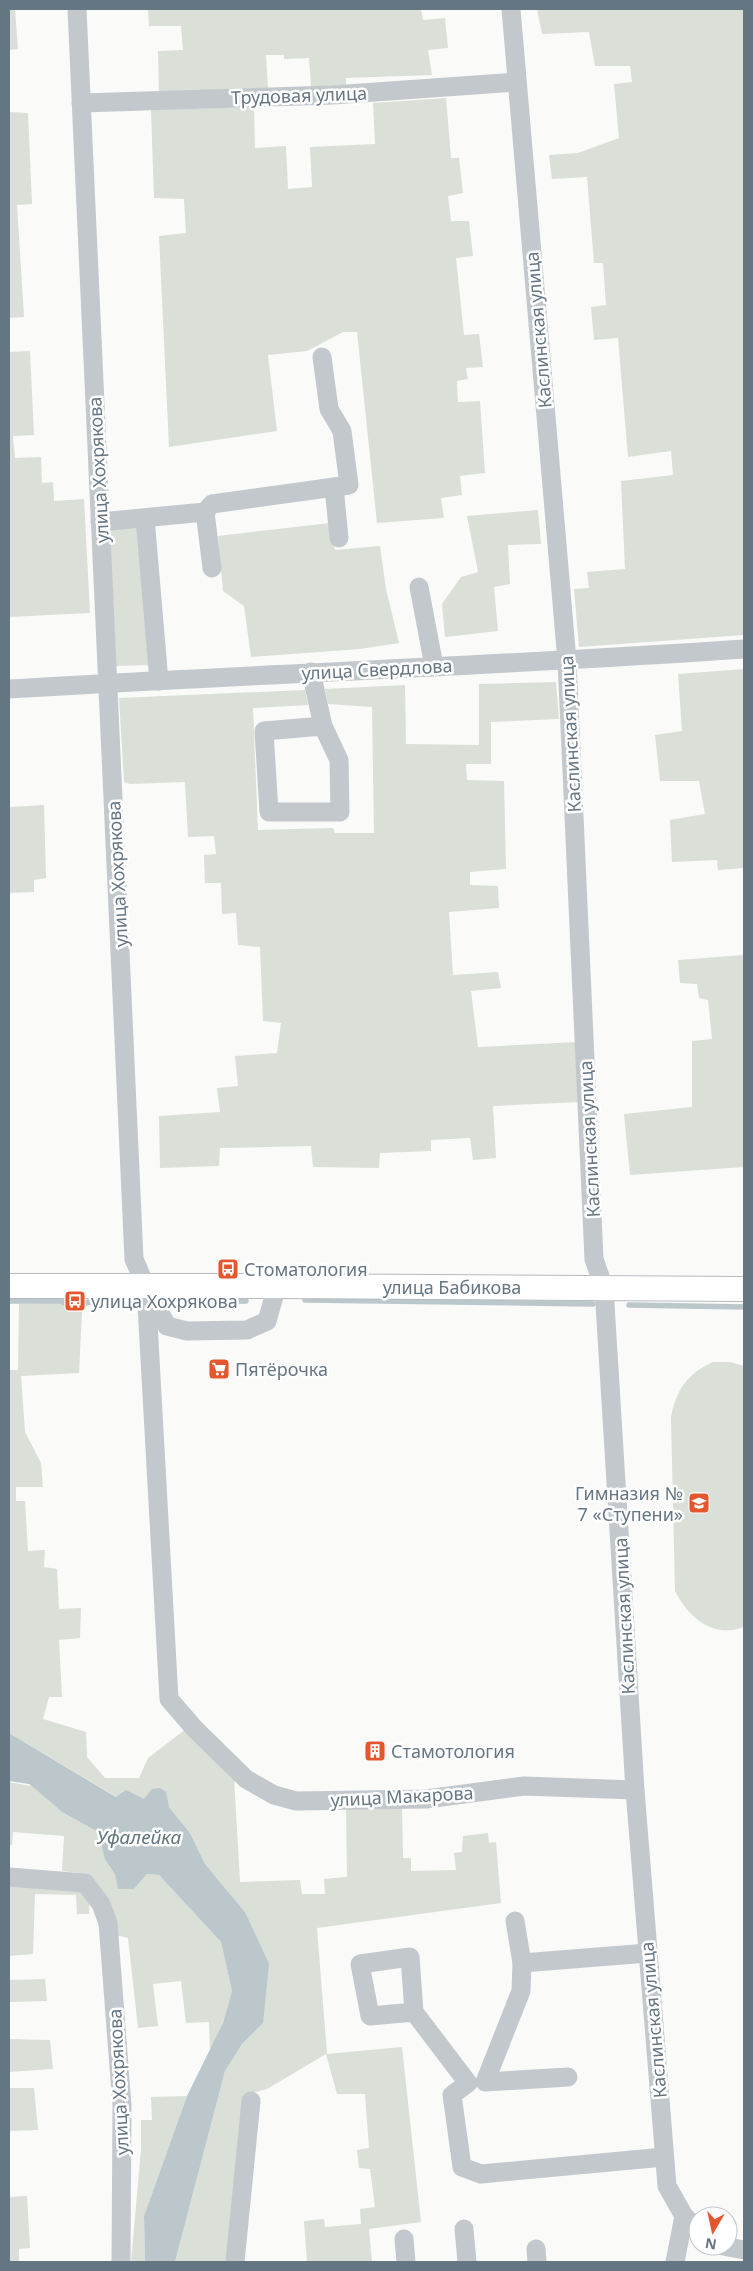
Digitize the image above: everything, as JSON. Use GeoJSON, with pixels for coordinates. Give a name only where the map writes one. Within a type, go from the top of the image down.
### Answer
{"type":"FeatureCollection","features":[{"type":"Feature","properties":{"kind":"main road","name":"улица Бабикова"},"geometry":{"type":"LineString","coordinates":[[9,1286],[744,1289]]}},
{"type":"Feature","properties":{"kind":"street","name":"улица Хохрякова"},"geometry":{"type":"LineString","coordinates":[[77,9],[134,1259],[146,1287],[169,1699],[194,1728]]}},
{"type":"Feature","properties":{"kind":"street","name":"Каслинская улица"},"geometry":{"type":"LineString","coordinates":[[511,9],[567,661],[594,1259],[604,1288],[635,1790],[664,2157],[667,2186],[688,2220]]}},
{"type":"Feature","properties":{"kind":"street","name":"Трудовая улица"},"geometry":{"type":"LineString","coordinates":[[81,103],[333,95],[516,82]]}},
{"type":"Feature","properties":{"kind":"street"},"geometry":{"type":"LineString","coordinates":[[100,522],[205,512],[212,504],[349,485],[342,431],[329,409],[322,357]]}},
{"type":"Feature","properties":{"kind":"street"},"geometry":{"type":"LineString","coordinates":[[334,487],[339,538]]}},
{"type":"Feature","properties":{"kind":"street"},"geometry":{"type":"LineString","coordinates":[[205,512],[212,568]]}},
{"type":"Feature","properties":{"kind":"street"},"geometry":{"type":"LineString","coordinates":[[145,518],[159,681]]}},
{"type":"Feature","properties":{"kind":"street"},"geometry":{"type":"LineString","coordinates":[[419,588],[434,666]]}},
{"type":"Feature","properties":{"kind":"street","name":"улица Свердлова"},"geometry":{"type":"LineString","coordinates":[[9,689],[311,672],[567,661],[744,649]]}},
{"type":"Feature","properties":{"kind":"street"},"geometry":{"type":"LineString","coordinates":[[311,672],[323,726],[339,760],[340,812],[270,812],[264,731],[323,726]]}},
{"type":"Feature","properties":{"kind":"street"},"geometry":{"type":"LineString","coordinates":[[146,1287],[167,1326],[187,1331],[247,1330],[267,1321],[277,1286]]}},
{"type":"Feature","properties":{"kind":"street","name":"улица Макарова"},"geometry":{"type":"LineString","coordinates":[[194,1728],[246,1779],[274,1795],[296,1801],[426,1798],[524,1786],[635,1790]]}},
{"type":"Feature","properties":{"kind":"street","name":"улица Хохрякова"},"geometry":{"type":"LineString","coordinates":[[9,1877],[85,1883],[101,1904],[108,1923],[122,2106],[121,2262]]}},
{"type":"Feature","properties":{"kind":"street"},"geometry":{"type":"LineString","coordinates":[[477,2082],[521,1991],[522,1963],[515,1921]]}},
{"type":"Feature","properties":{"kind":"street"},"geometry":{"type":"LineString","coordinates":[[522,1963],[648,1954]]}},
{"type":"Feature","properties":{"kind":"street"},"geometry":{"type":"LineString","coordinates":[[414,2012],[477,2082]]}},
{"type":"Feature","properties":{"kind":"street"},"geometry":{"type":"LineString","coordinates":[[568,2077],[477,2082],[452,2095],[462,2167],[481,2174],[664,2157]]}},
{"type":"Feature","properties":{"kind":"street"},"geometry":{"type":"LineString","coordinates":[[235,2262],[250,2101]]}},
{"type":"Feature","properties":{"kind":"street"},"geometry":{"type":"LineString","coordinates":[[674,2262],[684,2216]]}},
{"type":"Feature","properties":{"kind":"street"},"geometry":{"type":"LineString","coordinates":[[464,2229],[467,2262]]}},
{"type":"Feature","properties":{"kind":"street"},"geometry":{"type":"LineString","coordinates":[[404,2238],[406,2262]]}},
{"type":"Feature","properties":{"kind":"shaded area"},"geometry":{"type":"Polygon","coordinates":[[[9,9],[15,9],[18,49],[9,50],[9,9]]]}},
{"type":"Feature","properties":{"kind":"shaded area"},"geometry":{"type":"Polygon","coordinates":[[[148,9],[431,9],[421,10],[423,20],[445,18],[448,48],[428,50],[432,75],[346,78],[346,86],[311,86],[309,58],[284,59],[284,55],[266,55],[268,88],[159,93],[158,51],[183,50],[181,26],[149,26],[148,9]]]}},
{"type":"Feature","properties":{"kind":"shaded area"},"geometry":{"type":"Polygon","coordinates":[[[537,9],[744,9],[744,635],[579,647],[574,589],[589,588],[587,572],[625,569],[621,481],[673,475],[671,451],[628,457],[618,338],[594,340],[591,307],[606,305],[603,263],[594,263],[587,177],[552,179],[549,155],[578,153],[619,138],[614,84],[632,82],[630,66],[595,66],[589,32],[542,34],[537,9]]]}},
{"type":"Feature","properties":{"kind":"shaded area"},"geometry":{"type":"Polygon","coordinates":[[[446,98],[451,158],[459,158],[463,193],[448,196],[451,221],[469,221],[473,256],[456,258],[464,335],[479,334],[483,367],[466,368],[468,379],[457,381],[458,402],[480,401],[485,473],[460,476],[462,495],[441,498],[444,518],[377,523],[357,332],[343,332],[307,351],[268,355],[277,431],[169,447],[159,236],[186,233],[184,199],[154,198],[151,110],[254,107],[255,148],[286,146],[288,189],[312,187],[310,147],[375,144],[373,103],[446,98]]]}},
{"type":"Feature","properties":{"kind":"shaded area"},"geometry":{"type":"Polygon","coordinates":[[[9,112],[28,113],[32,204],[17,205],[24,317],[9,318],[9,112]]]}},
{"type":"Feature","properties":{"kind":"shaded area"},"geometry":{"type":"Polygon","coordinates":[[[30,351],[34,435],[13,436],[15,458],[41,457],[42,483],[53,482],[54,501],[84,499],[90,613],[9,617],[9,352],[30,351]]]}},
{"type":"Feature","properties":{"kind":"shaded area"},"geometry":{"type":"Polygon","coordinates":[[[538,510],[541,544],[508,545],[510,584],[494,587],[498,631],[445,637],[442,604],[461,577],[478,572],[467,516],[538,510]]]}},
{"type":"Feature","properties":{"kind":"shaded area"},"geometry":{"type":"Polygon","coordinates":[[[330,523],[335,550],[380,546],[386,589],[399,643],[360,649],[251,657],[244,606],[223,591],[218,536],[330,523]]]}},
{"type":"Feature","properties":{"kind":"shaded area"},"geometry":{"type":"Polygon","coordinates":[[[140,525],[152,665],[114,666],[108,544],[112,528],[140,525]]]}},
{"type":"Feature","properties":{"kind":"shaded area"},"geometry":{"type":"Polygon","coordinates":[[[744,669],[744,868],[718,870],[717,860],[672,862],[670,820],[705,814],[699,781],[660,781],[655,735],[682,731],[678,674],[744,669]]]}},
{"type":"Feature","properties":{"kind":"shaded area"},"geometry":{"type":"Polygon","coordinates":[[[556,682],[559,719],[491,722],[491,764],[466,764],[467,780],[504,781],[506,869],[470,872],[470,885],[498,886],[499,908],[449,912],[453,975],[498,972],[501,988],[471,991],[478,1047],[577,1042],[581,1102],[493,1106],[496,1158],[473,1160],[470,1138],[431,1140],[431,1151],[380,1153],[379,1168],[313,1167],[311,1146],[220,1148],[219,1166],[160,1168],[159,1116],[220,1112],[217,1088],[238,1086],[235,1056],[277,1053],[281,1023],[263,1021],[260,947],[238,945],[236,913],[222,914],[221,883],[205,883],[204,855],[216,854],[214,836],[188,837],[185,782],[130,784],[124,782],[119,698],[305,690],[308,705],[253,708],[258,830],[333,828],[335,833],[374,833],[372,707],[328,704],[325,689],[405,685],[406,744],[479,745],[479,684],[556,682]]]}},
{"type":"Feature","properties":{"kind":"shaded area"},"geometry":{"type":"Polygon","coordinates":[[[44,805],[46,878],[34,880],[34,892],[9,893],[9,807],[44,805]]]}},
{"type":"Feature","properties":{"kind":"shaded area"},"geometry":{"type":"Polygon","coordinates":[[[744,955],[744,1167],[630,1175],[624,1114],[692,1107],[692,1041],[712,1039],[708,1000],[699,998],[697,984],[680,983],[678,960],[744,955]]]}},
{"type":"Feature","properties":{"kind":"shaded area"},"geometry":{"type":"Polygon","coordinates":[[[61,1303],[68,1312],[82,1312],[79,1373],[21,1376],[25,1432],[41,1463],[43,1487],[16,1487],[16,1501],[25,1501],[28,1551],[45,1550],[44,1567],[57,1569],[59,1609],[81,1608],[80,1638],[59,1640],[62,1697],[49,1697],[43,1719],[86,1732],[87,1757],[105,1778],[139,1778],[148,1758],[186,1729],[234,1777],[240,1882],[300,1880],[302,1894],[325,1894],[324,1879],[347,1877],[346,1806],[402,1805],[403,1858],[411,1858],[411,1871],[456,1870],[454,1853],[462,1852],[463,1836],[488,1833],[489,1843],[496,1842],[501,1903],[317,1928],[327,2054],[402,2047],[421,2222],[369,2229],[372,2262],[307,2262],[304,2221],[324,2219],[325,2227],[361,2224],[360,2209],[375,2207],[370,2169],[359,2168],[357,2150],[369,2148],[365,2094],[337,2094],[326,2054],[267,2089],[245,2095],[228,2262],[175,2262],[225,2071],[242,2044],[263,2023],[245,1912],[205,1864],[190,1833],[169,1807],[145,1799],[117,1797],[9,1733],[9,1370],[18,1370],[19,1304],[61,1303]]]}},
{"type":"Feature","properties":{"kind":"shaded area"},"geometry":{"type":"Polygon","coordinates":[[[713,1362],[730,1362],[744,1366],[744,1627],[733,1630],[712,1628],[694,1617],[680,1601],[675,1591],[671,1418],[679,1391],[684,1384],[696,1372],[713,1362]]]}},
{"type":"Feature","properties":{"kind":"shaded area"},"geometry":{"type":"Polygon","coordinates":[[[9,1782],[31,1786],[62,1812],[98,1832],[103,1851],[110,1865],[134,1889],[147,1874],[159,1875],[221,1942],[232,1991],[223,2023],[210,2051],[209,2022],[186,2023],[181,1981],[153,1984],[158,2026],[138,2028],[128,1938],[115,1935],[88,1879],[89,1874],[62,1871],[64,1836],[13,1832],[12,1845],[9,1845],[9,1782]]]}},
{"type":"Feature","properties":{"kind":"shaded area"},"geometry":{"type":"Polygon","coordinates":[[[9,1883],[84,1887],[90,1894],[89,1914],[77,1914],[76,1895],[35,1894],[33,1954],[9,1956],[9,1883]]]}},
{"type":"Feature","properties":{"kind":"shaded area"},"geometry":{"type":"Polygon","coordinates":[[[45,1979],[47,2001],[9,2002],[9,1980],[45,1979]]]}},
{"type":"Feature","properties":{"kind":"shaded area"},"geometry":{"type":"Polygon","coordinates":[[[9,2039],[50,2040],[53,2069],[9,2072],[9,2039]]]}},
{"type":"Feature","properties":{"kind":"shaded area"},"geometry":{"type":"Polygon","coordinates":[[[9,2088],[34,2088],[38,2130],[9,2131],[9,2088]]]}},
{"type":"Feature","properties":{"kind":"shaded area"},"geometry":{"type":"Polygon","coordinates":[[[187,2096],[144,2216],[145,2262],[131,2262],[141,2149],[141,2120],[152,2120],[151,2097],[187,2096]]]}},
{"type":"Feature","properties":{"kind":"shaded area"},"geometry":{"type":"Polygon","coordinates":[[[27,2196],[30,2248],[19,2249],[19,2262],[9,2262],[9,2197],[27,2196]]]}},
{"type":"Feature","properties":{"kind":"water","name":"Уфалейка"},"geometry":{"type":"Polygon","coordinates":[[[9,1733],[116,1797],[126,1790],[144,1799],[152,1789],[160,1788],[166,1792],[169,1807],[190,1833],[205,1864],[245,1912],[269,1964],[263,2023],[242,2044],[225,2071],[175,2262],[145,2262],[144,2216],[187,2096],[223,2023],[232,1991],[221,1942],[159,1875],[147,1874],[134,1889],[118,1889],[115,1874],[105,1859],[98,1832],[62,1812],[29,1784],[9,1781],[9,1733]]]}},
{"type":"Feature","properties":{"kind":"waterway"},"geometry":{"type":"LineString","coordinates":[[305,1300],[593,1304]]}},
{"type":"Feature","properties":{"kind":"waterway"},"geometry":{"type":"LineString","coordinates":[[9,1301],[61,1301],[68,1305]]}},
{"type":"Feature","properties":{"kind":"waterway"},"geometry":{"type":"LineString","coordinates":[[83,1305],[88,1302],[138,1301]]}},
{"type":"Feature","properties":{"kind":"waterway"},"geometry":{"type":"LineString","coordinates":[[158,1302],[246,1301]]}},
{"type":"Feature","properties":{"kind":"waterway"},"geometry":{"type":"LineString","coordinates":[[629,1305],[744,1307]]}},
{"type":"Feature","properties":{"kind":"place","name":"Стоматология"},"geometry":{"type":"Point","coordinates":[228,1269]}},
{"type":"Feature","properties":{"kind":"place","name":"улица Хохрякова"},"geometry":{"type":"Point","coordinates":[75,1301]}},
{"type":"Feature","properties":{"kind":"place","name":"Пятёрочка"},"geometry":{"type":"Point","coordinates":[219,1369]}},
{"type":"Feature","properties":{"kind":"place","name":"Гимназия № 7 «Ступени»"},"geometry":{"type":"Point","coordinates":[699,1503]}},
{"type":"Feature","properties":{"kind":"place","name":"Стамотология"},"geometry":{"type":"Point","coordinates":[375,1751]}}]}
